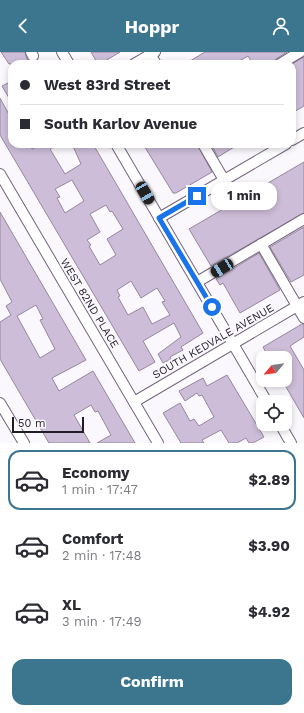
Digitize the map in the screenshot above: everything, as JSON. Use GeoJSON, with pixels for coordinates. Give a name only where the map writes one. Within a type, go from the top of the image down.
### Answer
{"type":"FeatureCollection","features":[{"type":"Feature","properties":{"kind":"street"},"geometry":{"type":"LineString","coordinates":[[287,60],[300,52]]}},
{"type":"Feature","properties":{"kind":"street"},"geometry":{"type":"LineString","coordinates":[[141,60],[152,53]]}},
{"type":"Feature","properties":{"kind":"street"},"geometry":{"type":"LineString","coordinates":[[118,148],[263,395]]}},
{"type":"Feature","properties":{"kind":"street"},"geometry":{"type":"LineString","coordinates":[[205,148],[224,180]]}},
{"type":"Feature","properties":{"kind":"street"},"geometry":{"type":"LineString","coordinates":[[159,218],[279,148]]}},
{"type":"Feature","properties":{"kind":"street","name":"WEST 82ND PLACE"},"geometry":{"type":"LineString","coordinates":[[0,174],[158,443]]}},
{"type":"Feature","properties":{"kind":"street"},"geometry":{"type":"LineString","coordinates":[[197,282],[304,219]]}},
{"type":"Feature","properties":{"kind":"street"},"geometry":{"type":"LineString","coordinates":[[261,244],[301,304],[304,318]]}},
{"type":"Feature","properties":{"kind":"street","name":"SOUTH KEDVALE AVENUE"},"geometry":{"type":"LineString","coordinates":[[134,402],[301,304]]}},
{"type":"Feature","properties":{"kind":"street"},"geometry":{"type":"LineString","coordinates":[[0,403],[24,443]]}},
{"type":"Feature","properties":{"kind":"street"},"geometry":{"type":"LineString","coordinates":[[284,431],[291,443]]}},
{"type":"Feature","properties":{"kind":"building"},"geometry":{"type":"Polygon","coordinates":[[[1,52],[25,52],[28,60],[8,60],[8,62],[1,52]]]}},
{"type":"Feature","properties":{"kind":"building"},"geometry":{"type":"Polygon","coordinates":[[[91,52],[120,52],[107,60],[96,60],[91,52]]]}},
{"type":"Feature","properties":{"kind":"building"},"geometry":{"type":"Polygon","coordinates":[[[205,52],[287,52],[276,60],[250,60],[248,56],[241,60],[192,60],[205,52]]]}},
{"type":"Feature","properties":{"kind":"building"},"geometry":{"type":"Polygon","coordinates":[[[304,57],[304,106],[296,111],[296,62],[304,57]]]}},
{"type":"Feature","properties":{"kind":"building"},"geometry":{"type":"Polygon","coordinates":[[[8,83],[8,96],[2,86],[8,83]]]}},
{"type":"Feature","properties":{"kind":"building"},"geometry":{"type":"Polygon","coordinates":[[[0,98],[8,113],[8,148],[52,148],[50,149],[65,174],[81,164],[74,148],[95,148],[203,333],[181,347],[183,350],[170,357],[171,359],[163,363],[158,354],[181,337],[174,323],[143,341],[155,362],[139,371],[0,135],[0,98]],[[72,180],[55,189],[60,197],[57,198],[65,213],[84,201],[72,180]],[[106,205],[90,214],[100,232],[87,240],[91,245],[89,246],[100,265],[116,255],[107,239],[123,229],[112,211],[110,212],[106,205]],[[131,281],[117,290],[120,296],[118,297],[128,315],[143,307],[152,324],[170,315],[162,302],[165,301],[157,288],[141,298],[131,281]]]}},
{"type":"Feature","properties":{"kind":"building"},"geometry":{"type":"Polygon","coordinates":[[[145,148],[199,148],[212,172],[176,193],[173,193],[145,148]]]}},
{"type":"Feature","properties":{"kind":"building"},"geometry":{"type":"Polygon","coordinates":[[[213,148],[233,148],[218,157],[213,148]]]}},
{"type":"Feature","properties":{"kind":"building"},"geometry":{"type":"Polygon","coordinates":[[[304,162],[304,213],[211,266],[189,229],[304,162]]]}},
{"type":"Feature","properties":{"kind":"building"},"geometry":{"type":"Polygon","coordinates":[[[0,212],[86,360],[52,378],[59,391],[93,371],[135,443],[97,443],[111,435],[98,411],[95,412],[91,405],[74,415],[90,443],[49,443],[0,359],[0,322],[11,315],[6,306],[12,302],[0,279],[0,212]],[[36,305],[17,316],[40,358],[55,349],[40,320],[43,319],[36,305]]]}},
{"type":"Feature","properties":{"kind":"building"},"geometry":{"type":"Polygon","coordinates":[[[304,227],[304,275],[291,282],[270,247],[304,227]]]}},
{"type":"Feature","properties":{"kind":"building"},"geometry":{"type":"Polygon","coordinates":[[[259,253],[280,290],[240,313],[223,283],[220,285],[216,279],[259,253]]]}},
{"type":"Feature","properties":{"kind":"building"},"geometry":{"type":"Polygon","coordinates":[[[304,324],[304,337],[290,346],[304,370],[304,418],[286,387],[292,387],[292,351],[265,351],[263,347],[304,324]]]}},
{"type":"Feature","properties":{"kind":"building"},"geometry":{"type":"Polygon","coordinates":[[[227,375],[256,424],[256,431],[260,431],[264,437],[253,443],[249,443],[246,438],[237,443],[229,443],[221,430],[202,440],[204,443],[181,443],[163,413],[180,403],[190,421],[194,419],[199,426],[214,417],[202,395],[199,396],[197,393],[185,401],[179,391],[203,378],[207,386],[227,375]]]}},
{"type":"Feature","properties":{"kind":"route"},"geometry":{"type":"LineString","coordinates":[[197,196],[159,218],[212,307]]}}]}
